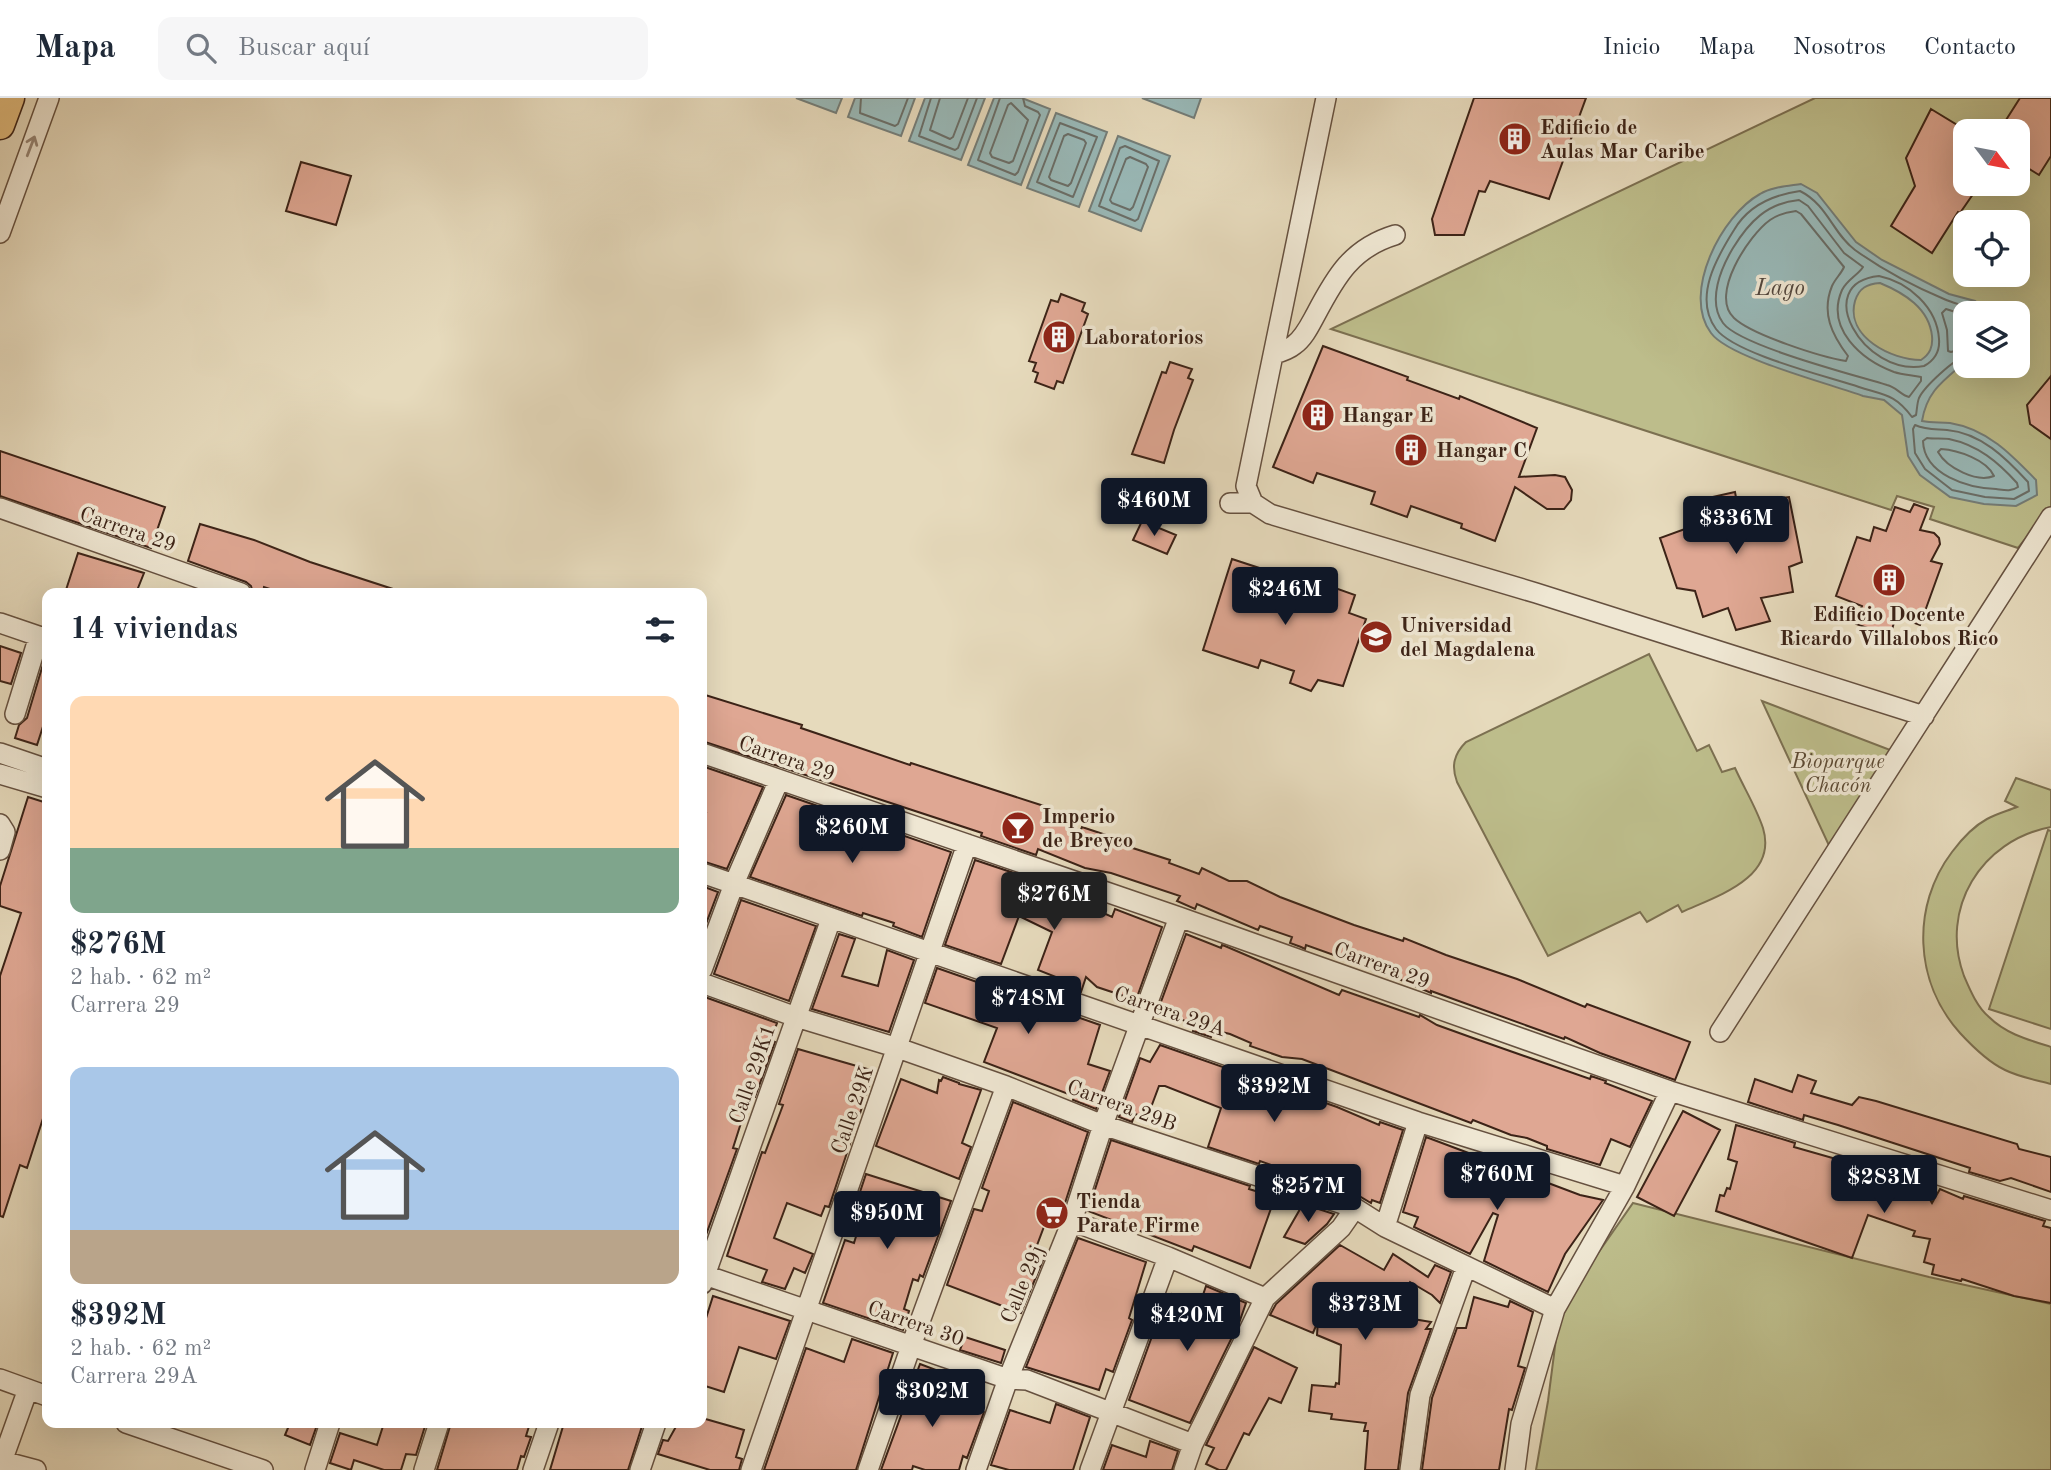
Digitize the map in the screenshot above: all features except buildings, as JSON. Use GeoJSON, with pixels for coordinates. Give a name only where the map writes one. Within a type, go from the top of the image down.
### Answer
{"type":"FeatureCollection","features":[{"type":"Feature","properties":{"kind":"highway"},"geometry":{"type":"LineString","coordinates":[[0,125],[10,98]]}},
{"type":"Feature","properties":{"kind":"street"},"geometry":{"type":"LineString","coordinates":[[0,233],[49,98]]}},
{"type":"Feature","properties":{"kind":"street"},"geometry":{"type":"LineString","coordinates":[[1253,503],[1246,486],[1326,98]]}},
{"type":"Feature","properties":{"kind":"street"},"geometry":{"type":"LineString","coordinates":[[1274,354],[1289,348],[1302,338],[1343,268],[1360,251],[1379,240],[1395,235]]}},
{"type":"Feature","properties":{"kind":"street"},"geometry":{"type":"LineString","coordinates":[[1230,503],[1253,503],[1270,513],[1549,597],[1924,716]]}},
{"type":"Feature","properties":{"kind":"street","name":"Carrera 29"},"geometry":{"type":"LineString","coordinates":[[0,508],[199,586]]}},
{"type":"Feature","properties":{"kind":"street"},"geometry":{"type":"LineString","coordinates":[[1720,1032],[2051,517]]}},
{"type":"Feature","properties":{"kind":"street"},"geometry":{"type":"LineString","coordinates":[[0,623],[42,637]]}},
{"type":"Feature","properties":{"kind":"street"},"geometry":{"type":"LineString","coordinates":[[15,714],[42,640]]}},
{"type":"Feature","properties":{"kind":"street"},"geometry":{"type":"LineString","coordinates":[[0,753],[42,767]]}},
{"type":"Feature","properties":{"kind":"street","name":"Carrera 29"},"geometry":{"type":"LineString","coordinates":[[707,755],[1179,917],[1670,1091],[2051,1210]]}},
{"type":"Feature","properties":{"kind":"street"},"geometry":{"type":"LineString","coordinates":[[0,774],[42,787]]}},
{"type":"Feature","properties":{"kind":"street"},"geometry":{"type":"LineString","coordinates":[[707,957],[734,884],[779,780]]}},
{"type":"Feature","properties":{"kind":"street"},"geometry":{"type":"LineString","coordinates":[[0,824],[5,832],[0,850]]}},
{"type":"Feature","properties":{"kind":"street","name":"Calle 29K"},"geometry":{"type":"LineString","coordinates":[[751,1470],[967,844]]}},
{"type":"Feature","properties":{"kind":"street","name":"Carrera 29A"},"geometry":{"type":"LineString","coordinates":[[707,875],[1418,1122],[1625,1186]]}},
{"type":"Feature","properties":{"kind":"street","name":"Calle 29j"},"geometry":{"type":"LineString","coordinates":[[976,1470],[1008,1378],[1072,1221],[1103,1125],[1179,917]]}},
{"type":"Feature","properties":{"kind":"street","name":"Calle 29K1"},"geometry":{"type":"LineString","coordinates":[[707,1266],[831,919]]}},
{"type":"Feature","properties":{"kind":"street","name":"Carrera 29B"},"geometry":{"type":"LineString","coordinates":[[707,985],[1006,1086],[1103,1125],[1355,1208],[1385,1227],[1555,1309]]}},
{"type":"Feature","properties":{"kind":"street"},"geometry":{"type":"LineString","coordinates":[[868,1470],[1006,1086]]}},
{"type":"Feature","properties":{"kind":"street"},"geometry":{"type":"LineString","coordinates":[[1515,1470],[1521,1424],[1555,1309],[1625,1186],[1670,1091]]}},
{"type":"Feature","properties":{"kind":"street"},"geometry":{"type":"LineString","coordinates":[[1385,1227],[1418,1122]]}},
{"type":"Feature","properties":{"kind":"street"},"geometry":{"type":"LineString","coordinates":[[1184,1470],[1193,1444],[1265,1298],[1342,1228],[1355,1208]]}},
{"type":"Feature","properties":{"kind":"street"},"geometry":{"type":"LineString","coordinates":[[1072,1221],[1168,1257],[1265,1298]]}},
{"type":"Feature","properties":{"kind":"street"},"geometry":{"type":"LineString","coordinates":[[1090,1470],[1168,1257]]}},
{"type":"Feature","properties":{"kind":"street"},"geometry":{"type":"LineString","coordinates":[[1410,1470],[1420,1395],[1466,1267]]}},
{"type":"Feature","properties":{"kind":"street","name":"Carrera 30"},"geometry":{"type":"LineString","coordinates":[[707,1278],[1008,1378],[1027,1380],[1193,1444]]}},
{"type":"Feature","properties":{"kind":"street"},"geometry":{"type":"LineString","coordinates":[[0,1379],[42,1394]]}},
{"type":"Feature","properties":{"kind":"street"},"geometry":{"type":"LineString","coordinates":[[28,1389],[1,1464],[36,1470]]}},
{"type":"Feature","properties":{"kind":"street"},"geometry":{"type":"LineString","coordinates":[[141,1428],[263,1470]]}},
{"type":"Feature","properties":{"kind":"street"},"geometry":{"type":"LineString","coordinates":[[315,1470],[328,1428]]}},
{"type":"Feature","properties":{"kind":"street"},"geometry":{"type":"LineString","coordinates":[[424,1470],[437,1428]]}},
{"type":"Feature","properties":{"kind":"street"},"geometry":{"type":"LineString","coordinates":[[533,1470],[547,1428]]}},
{"type":"Feature","properties":{"kind":"street"},"geometry":{"type":"LineString","coordinates":[[640,1470],[654,1428]]}},
{"type":"Feature","properties":{"kind":"green space"},"geometry":{"type":"Polygon","coordinates":[[[1815,98],[2051,98],[2051,507],[2018,548],[1930,519],[1934,507],[1897,496],[1891,510],[1331,329],[1815,98]]]}},
{"type":"Feature","properties":{"kind":"green space"},"geometry":{"type":"Polygon","coordinates":[[[1649,654],[1697,751],[1709,745],[1722,772],[1735,768],[1763,828],[1765,845],[1762,860],[1741,883],[1712,899],[1682,912],[1678,905],[1647,922],[1640,912],[1548,956],[1457,782],[1454,771],[1456,756],[1466,742],[1649,654]]]}},
{"type":"Feature","properties":{"kind":"green space","name":"Bioparque Chacón"},"geometry":{"type":"Polygon","coordinates":[[[1762,701],[1898,753],[1832,852],[1762,701]]]}},
{"type":"Feature","properties":{"kind":"green space"},"geometry":{"type":"Polygon","coordinates":[[[2016,778],[2051,790],[2051,827],[2026,834],[2004,846],[1986,862],[1972,881],[1962,903],[1957,926],[1958,951],[1966,981],[1985,1013],[2010,1032],[2051,1047],[2051,1084],[2016,1075],[1999,1067],[1960,1033],[1945,1013],[1934,991],[1926,968],[1923,944],[1929,896],[1939,873],[1952,852],[1973,829],[1990,817],[2017,807],[2005,801],[2016,778]]]}},
{"type":"Feature","properties":{"kind":"green space"},"geometry":{"type":"Polygon","coordinates":[[[2048,830],[2051,831],[2051,1029],[1989,1009],[2048,830]]]}},
{"type":"Feature","properties":{"kind":"green space"},"geometry":{"type":"Polygon","coordinates":[[[1633,1203],[1929,1277],[2051,1304],[2051,1470],[1536,1470],[1557,1331],[1568,1296],[1633,1203]]]}},
{"type":"Feature","properties":{"kind":"water"},"geometry":{"type":"Polygon","coordinates":[[[796,98],[842,98],[836,113],[796,98]]]}},
{"type":"Feature","properties":{"kind":"water"},"geometry":{"type":"Polygon","coordinates":[[[855,98],[915,98],[901,136],[848,117],[855,98]]]}},
{"type":"Feature","properties":{"kind":"water"},"geometry":{"type":"Polygon","coordinates":[[[925,98],[985,98],[961,160],[909,141],[925,98]]]}},
{"type":"Feature","properties":{"kind":"water"},"geometry":{"type":"Polygon","coordinates":[[[994,98],[1022,98],[1050,109],[1021,185],[968,165],[994,98]]]}},
{"type":"Feature","properties":{"kind":"water"},"geometry":{"type":"Polygon","coordinates":[[[1142,98],[1201,98],[1194,118],[1142,98]]]}},
{"type":"Feature","properties":{"kind":"water"},"geometry":{"type":"Polygon","coordinates":[[[1056,113],[1107,132],[1079,207],[1027,188],[1056,113]]]}},
{"type":"Feature","properties":{"kind":"water"},"geometry":{"type":"Polygon","coordinates":[[[1118,136],[1170,156],[1141,231],[1089,211],[1118,136]]]}},
{"type":"Feature","properties":{"kind":"water","name":"Lago"},"geometry":{"type":"Polygon","coordinates":[[[1801,184],[1817,193],[1856,242],[1882,260],[1949,294],[1975,301],[1953,301],[1953,372],[1932,394],[1922,421],[1963,426],[1987,437],[2008,452],[2036,480],[2037,495],[2016,506],[1984,504],[1950,497],[1920,475],[1908,456],[1902,415],[1884,400],[1863,396],[1759,361],[1738,352],[1711,333],[1703,316],[1701,297],[1703,277],[1710,256],[1732,219],[1746,204],[1774,188],[1801,184]],[[1880,283],[1867,286],[1861,290],[1855,301],[1854,314],[1857,325],[1873,344],[1897,356],[1921,360],[1931,347],[1930,326],[1921,310],[1906,297],[1880,283]]]}},
{"type":"Feature","properties":{"kind":"place","name":"Edificio de Aulas Mar Caribe"},"geometry":{"type":"Point","coordinates":[1515,139]}},
{"type":"Feature","properties":{"kind":"place","name":"Laboratorios"},"geometry":{"type":"Point","coordinates":[1059,337]}},
{"type":"Feature","properties":{"kind":"place","name":"Hangar E"},"geometry":{"type":"Point","coordinates":[1318,415]}},
{"type":"Feature","properties":{"kind":"place","name":"Hangar C"},"geometry":{"type":"Point","coordinates":[1411,450]}},
{"type":"Feature","properties":{"kind":"place","name":"Edificio Docente Ricardo Villalobos Rico"},"geometry":{"type":"Point","coordinates":[1889,580]}},
{"type":"Feature","properties":{"kind":"place","name":"Universidad del Magdalena"},"geometry":{"type":"Point","coordinates":[1376,637]}},
{"type":"Feature","properties":{"kind":"place","name":"Imperio de Breyco"},"geometry":{"type":"Point","coordinates":[1018,828]}},
{"type":"Feature","properties":{"kind":"place","name":"Tienda Parate Firme"},"geometry":{"type":"Point","coordinates":[1052,1213]}}]}
